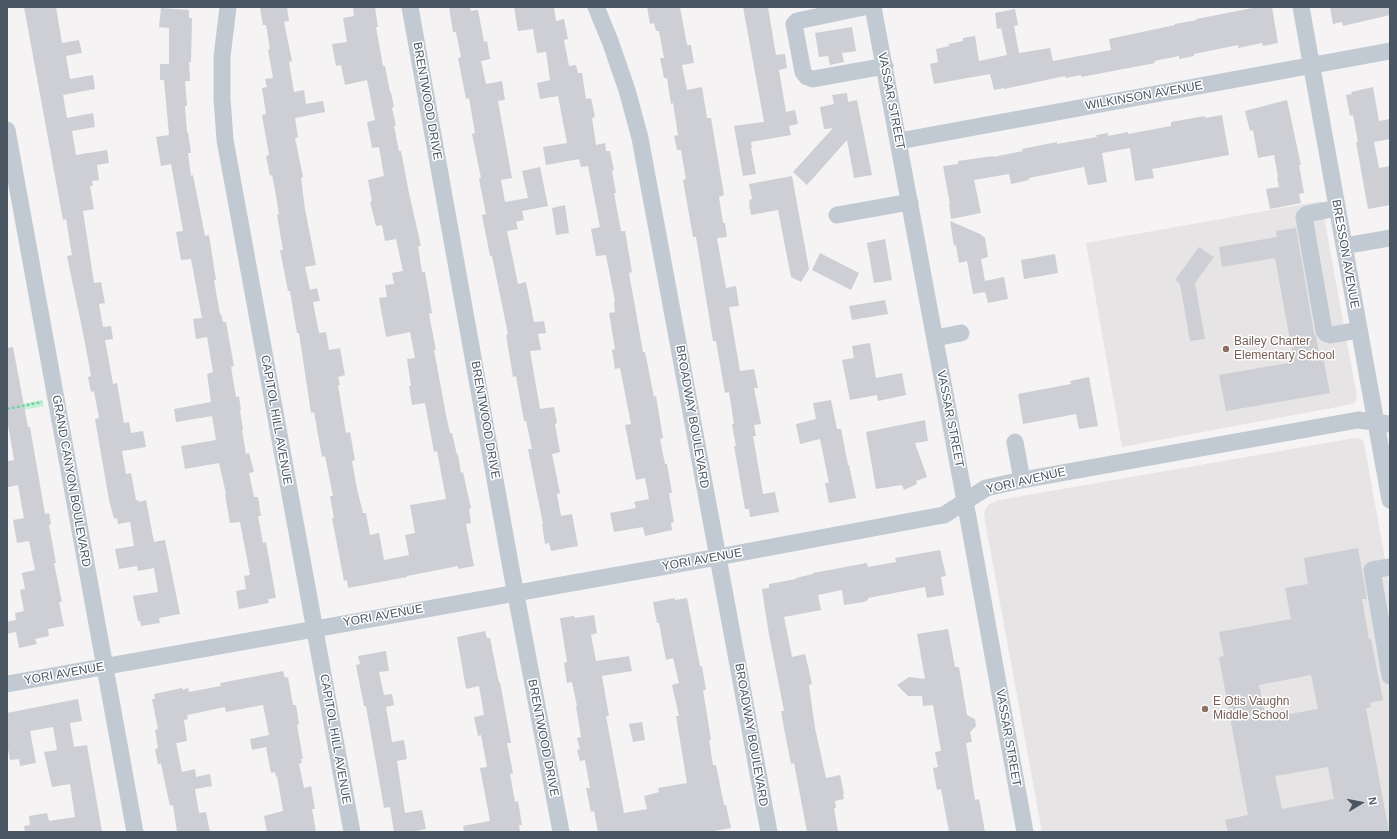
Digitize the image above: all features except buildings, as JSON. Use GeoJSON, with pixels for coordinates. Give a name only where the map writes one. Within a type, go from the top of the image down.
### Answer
{"type":"FeatureCollection","features":[{"type":"Feature","properties":{"kind":"street","name":"CAPITOL HILL AVENUE"},"geometry":{"type":"LineString","coordinates":[[228,7],[222,57],[222,98],[225,140],[352,832]]}},
{"type":"Feature","properties":{"kind":"street","name":"BRENTWOOD DRIVE"},"geometry":{"type":"LineString","coordinates":[[410,7],[561,832]]}},
{"type":"Feature","properties":{"kind":"street","name":"BROADWAY BOULEVARD"},"geometry":{"type":"LineString","coordinates":[[596,7],[610,41],[627,90],[640,138],[769,832]]}},
{"type":"Feature","properties":{"kind":"street"},"geometry":{"type":"LineString","coordinates":[[864,7],[797,21],[794,24],[803,72],[807,77],[813,79],[884,66]]}},
{"type":"Feature","properties":{"kind":"street","name":"VASSAR STREET"},"geometry":{"type":"LineString","coordinates":[[873,7],[899,141],[1025,832]]}},
{"type":"Feature","properties":{"kind":"street","name":"BRESSON AVENUE"},"geometry":{"type":"LineString","coordinates":[[1301,7],[1359,330],[1383,423],[1390,500]]}},
{"type":"Feature","properties":{"kind":"street","name":"WILKINSON AVENUE"},"geometry":{"type":"LineString","coordinates":[[899,141],[1390,51]]}},
{"type":"Feature","properties":{"kind":"street","name":"GRAND CANYON BOULEVARD"},"geometry":{"type":"LineString","coordinates":[[7,130],[135,832]]}},
{"type":"Feature","properties":{"kind":"street"},"geometry":{"type":"LineString","coordinates":[[837,215],[910,202]]}},
{"type":"Feature","properties":{"kind":"street"},"geometry":{"type":"LineString","coordinates":[[1337,208],[1307,214],[1304,217],[1322,323],[1324,331],[1331,335],[1359,330]]}},
{"type":"Feature","properties":{"kind":"street"},"geometry":{"type":"LineString","coordinates":[[1344,246],[1390,238]]}},
{"type":"Feature","properties":{"kind":"street"},"geometry":{"type":"LineString","coordinates":[[935,338],[960,333]]}},
{"type":"Feature","properties":{"kind":"street","name":"YORI AVENUE"},"geometry":{"type":"LineString","coordinates":[[7,684],[718,557],[944,515],[965,500],[986,488],[1022,480],[1358,420],[1383,423]]}},
{"type":"Feature","properties":{"kind":"street"},"geometry":{"type":"LineString","coordinates":[[1015,442],[1022,480]]}},
{"type":"Feature","properties":{"kind":"street"},"geometry":{"type":"LineString","coordinates":[[1390,567],[1372,570],[1390,676]]}},
{"type":"Feature","properties":{"kind":"path"},"geometry":{"type":"LineString","coordinates":[[7,409],[56,400]]}},
{"type":"Feature","properties":{"kind":"shaded area","name":"Bailey Charter Elementary School"},"geometry":{"type":"Polygon","coordinates":[[[1321,201],[1357,397],[1356,401],[1353,404],[1122,447],[1086,243],[1321,201]]]}},
{"type":"Feature","properties":{"kind":"shaded area","name":"E Otis Vaughn Middle School"},"geometry":{"type":"Polygon","coordinates":[[[1355,438],[1361,439],[1364,443],[1390,587],[1390,832],[1042,832],[985,521],[984,512],[988,505],[999,500],[1355,438]]]}},
{"type":"Feature","properties":{"kind":"green space"},"geometry":{"type":"Polygon","coordinates":[[[42,400],[44,406],[7,413],[7,407],[42,400]]]}},
{"type":"Feature","properties":{"kind":"place","name":"Bailey Charter Elementary School"},"geometry":{"type":"Point","coordinates":[1226,349]}},
{"type":"Feature","properties":{"kind":"place","name":"E Otis Vaughn Middle School"},"geometry":{"type":"Point","coordinates":[1205,709]}}]}
